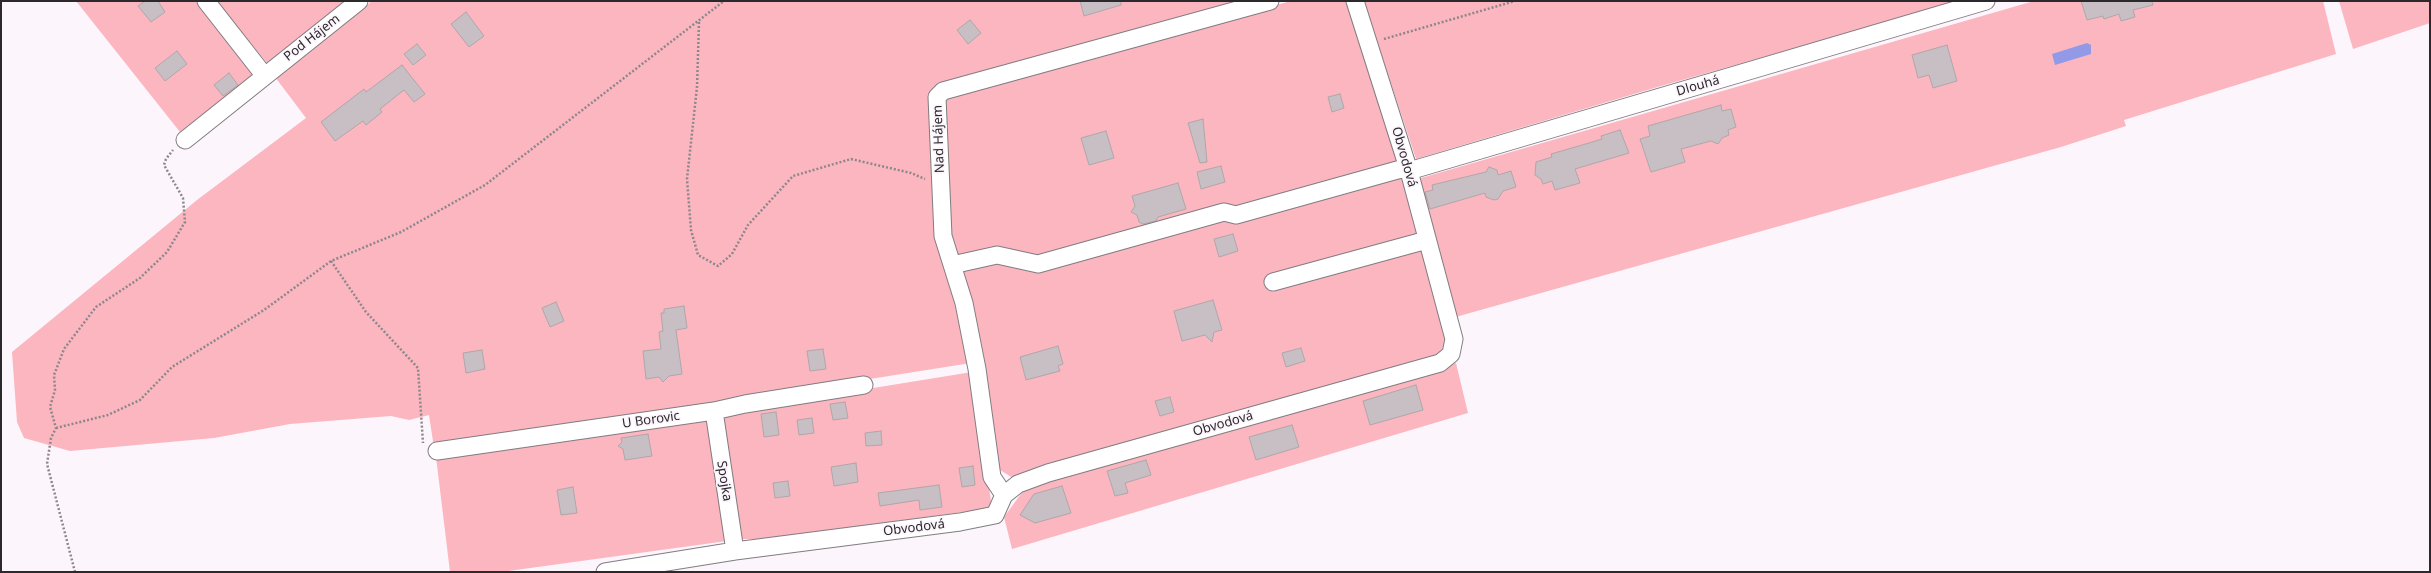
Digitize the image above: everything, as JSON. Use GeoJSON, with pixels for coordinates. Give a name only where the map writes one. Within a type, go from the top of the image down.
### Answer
{"type":"FeatureCollection","features":[{"type":"Feature","properties":{"kind":"street"},"geometry":{"type":"LineString","coordinates":[[206,1],[264,75]]}},
{"type":"Feature","properties":{"kind":"street","name":"Pod Hájem"},"geometry":{"type":"LineString","coordinates":[[185,140],[264,75],[359,1]]}},
{"type":"Feature","properties":{"kind":"street","name":"Nad Hájem"},"geometry":{"type":"LineString","coordinates":[[1004,495],[992,477],[977,369],[964,302],[943,236],[937,97],[943,91],[1270,1]]}},
{"type":"Feature","properties":{"kind":"street","name":"Obvodová"},"geometry":{"type":"LineString","coordinates":[[605,572],[645,570],[735,551],[960,522],[995,515],[1004,495],[1018,484],[1048,473],[1440,363],[1451,354],[1454,339],[1426,240],[1409,171],[1355,1]]}},
{"type":"Feature","properties":{"kind":"street","name":"Dlouhá"},"geometry":{"type":"LineString","coordinates":[[952,264],[997,255],[1038,264],[1224,212],[1236,216],[1401,169],[1409,171],[1986,1]]}},
{"type":"Feature","properties":{"kind":"street"},"geometry":{"type":"LineString","coordinates":[[1273,282],[1426,240]]}},
{"type":"Feature","properties":{"kind":"street","name":"U Borovic"},"geometry":{"type":"LineString","coordinates":[[437,451],[714,411],[745,404],[864,385]]}},
{"type":"Feature","properties":{"kind":"street","name":"Spojka"},"geometry":{"type":"LineString","coordinates":[[714,411],[735,551]]}},
{"type":"Feature","properties":{"kind":"path"},"geometry":{"type":"LineString","coordinates":[[56,428],[108,415],[140,400],[172,367],[264,310],[331,260],[401,232],[485,185],[724,1]]}},
{"type":"Feature","properties":{"kind":"path"},"geometry":{"type":"LineString","coordinates":[[1368,43],[1515,1]]}},
{"type":"Feature","properties":{"kind":"path"},"geometry":{"type":"LineString","coordinates":[[699,21],[697,87],[687,179],[692,230],[698,255],[718,266],[732,254],[748,224],[793,176],[851,159],[911,173],[940,185]]}},
{"type":"Feature","properties":{"kind":"path"},"geometry":{"type":"LineString","coordinates":[[75,572],[47,464],[51,438],[56,428],[50,407],[55,390],[54,375],[64,349],[96,307],[140,278],[167,252],[185,222],[183,198],[164,165],[166,159],[185,140]]}},
{"type":"Feature","properties":{"kind":"path"},"geometry":{"type":"LineString","coordinates":[[331,260],[366,312],[418,368],[423,458],[437,451]]}},
{"type":"Feature","properties":{"kind":"shaded area"},"geometry":{"type":"Polygon","coordinates":[[[76,1],[197,1],[254,74],[180,132],[76,1]]]}},
{"type":"Feature","properties":{"kind":"shaded area"},"geometry":{"type":"Polygon","coordinates":[[[216,1],[345,1],[267,63],[216,1]]]}},
{"type":"Feature","properties":{"kind":"shaded area"},"geometry":{"type":"Polygon","coordinates":[[[372,1],[1244,1],[935,90],[938,235],[971,363],[434,448],[429,415],[409,420],[391,416],[290,424],[214,438],[70,451],[24,438],[17,422],[12,352],[197,200],[306,118],[275,77],[372,1]]]}},
{"type":"Feature","properties":{"kind":"shaded area"},"geometry":{"type":"Polygon","coordinates":[[[1291,1],[1349,1],[1418,234],[1268,277],[1273,292],[1296,277],[1421,245],[1448,341],[1446,350],[1438,358],[1013,478],[995,467],[948,233],[940,97],[1291,1]]]}},
{"type":"Feature","properties":{"kind":"shaded area"},"geometry":{"type":"Polygon","coordinates":[[[1362,1],[1961,1],[1661,86],[1416,159],[1375,35],[1362,1]]]}},
{"type":"Feature","properties":{"kind":"shaded area"},"geometry":{"type":"Polygon","coordinates":[[[2034,1],[2323,1],[2336,54],[2124,120],[2126,126],[2061,147],[1452,318],[1416,189],[1421,178],[2034,1]]]}},
{"type":"Feature","properties":{"kind":"shaded area"},"geometry":{"type":"Polygon","coordinates":[[[2339,1],[2430,1],[2430,23],[2353,49],[2339,1]]]}},
{"type":"Feature","properties":{"kind":"shaded area"},"geometry":{"type":"Polygon","coordinates":[[[1456,363],[1468,413],[1012,549],[1004,517],[1026,487],[1456,363]]]}},
{"type":"Feature","properties":{"kind":"shaded area"},"geometry":{"type":"Polygon","coordinates":[[[972,372],[992,508],[764,539],[740,539],[719,413],[972,372]]]}},
{"type":"Feature","properties":{"kind":"shaded area"},"geometry":{"type":"Polygon","coordinates":[[[707,416],[727,541],[501,572],[450,572],[436,457],[707,416]]]}},
{"type":"Feature","properties":{"kind":"water"},"geometry":{"type":"Polygon","coordinates":[[[2087,43],[2091,45],[2091,54],[2055,65],[2052,54],[2087,43]]]}},
{"type":"Feature","properties":{"kind":"building"},"geometry":{"type":"Polygon","coordinates":[[[145,1],[158,1],[165,12],[151,22],[138,6],[145,1]]]}},
{"type":"Feature","properties":{"kind":"building"},"geometry":{"type":"Polygon","coordinates":[[[1080,1],[1121,1],[1121,5],[1084,16],[1080,1]]]}},
{"type":"Feature","properties":{"kind":"building"},"geometry":{"type":"Polygon","coordinates":[[[2081,1],[2152,1],[2153,5],[2133,10],[2135,17],[2121,21],[2119,14],[2104,19],[2103,16],[2087,20],[2081,1]]]}},
{"type":"Feature","properties":{"kind":"building"},"geometry":{"type":"Polygon","coordinates":[[[466,12],[484,36],[469,47],[451,24],[466,12]]]}},
{"type":"Feature","properties":{"kind":"building"},"geometry":{"type":"Polygon","coordinates":[[[970,20],[981,33],[968,44],[957,30],[970,20]]]}},
{"type":"Feature","properties":{"kind":"building"},"geometry":{"type":"Polygon","coordinates":[[[417,44],[426,55],[413,65],[404,54],[417,44]]]}},
{"type":"Feature","properties":{"kind":"building"},"geometry":{"type":"Polygon","coordinates":[[[1947,45],[1957,81],[1933,88],[1929,75],[1918,78],[1912,55],[1947,45]]]}},
{"type":"Feature","properties":{"kind":"building"},"geometry":{"type":"Polygon","coordinates":[[[177,51],[187,64],[165,81],[155,68],[177,51]]]}},
{"type":"Feature","properties":{"kind":"building"},"geometry":{"type":"Polygon","coordinates":[[[402,65],[425,94],[414,102],[404,90],[380,109],[382,112],[366,125],[363,121],[335,141],[321,122],[364,89],[366,92],[402,65]]]}},
{"type":"Feature","properties":{"kind":"building"},"geometry":{"type":"Polygon","coordinates":[[[229,73],[238,85],[223,96],[214,85],[229,73]]]}},
{"type":"Feature","properties":{"kind":"building"},"geometry":{"type":"Polygon","coordinates":[[[1340,94],[1344,108],[1332,112],[1328,97],[1340,94]]]}},
{"type":"Feature","properties":{"kind":"building"},"geometry":{"type":"Polygon","coordinates":[[[1721,105],[1722,111],[1731,109],[1736,127],[1728,130],[1729,135],[1722,138],[1718,144],[1711,141],[1681,149],[1685,162],[1651,172],[1640,139],[1650,136],[1648,126],[1721,105]]]}},
{"type":"Feature","properties":{"kind":"building"},"geometry":{"type":"Polygon","coordinates":[[[1203,119],[1207,162],[1200,163],[1188,123],[1203,119]]]}},
{"type":"Feature","properties":{"kind":"building"},"geometry":{"type":"Polygon","coordinates":[[[1620,130],[1629,153],[1575,169],[1580,183],[1555,190],[1552,181],[1543,184],[1541,179],[1535,175],[1536,162],[1552,157],[1551,154],[1602,139],[1601,136],[1620,130]]]}},
{"type":"Feature","properties":{"kind":"building"},"geometry":{"type":"Polygon","coordinates":[[[1106,131],[1114,158],[1089,165],[1081,138],[1106,131]]]}},
{"type":"Feature","properties":{"kind":"building"},"geometry":{"type":"Polygon","coordinates":[[[1221,166],[1225,182],[1201,189],[1197,172],[1221,166]]]}},
{"type":"Feature","properties":{"kind":"building"},"geometry":{"type":"Polygon","coordinates":[[[1489,167],[1497,170],[1498,175],[1511,171],[1516,187],[1503,191],[1498,199],[1494,200],[1486,197],[1485,193],[1430,209],[1425,192],[1433,190],[1432,185],[1486,172],[1489,167]]]}},
{"type":"Feature","properties":{"kind":"building"},"geometry":{"type":"Polygon","coordinates":[[[1178,183],[1186,209],[1158,217],[1156,221],[1143,224],[1139,222],[1137,215],[1131,212],[1135,206],[1132,196],[1178,183]]]}},
{"type":"Feature","properties":{"kind":"building"},"geometry":{"type":"Polygon","coordinates":[[[1233,234],[1238,251],[1219,257],[1214,239],[1233,234]]]}},
{"type":"Feature","properties":{"kind":"building"},"geometry":{"type":"Polygon","coordinates":[[[1213,300],[1222,330],[1214,332],[1212,342],[1205,335],[1182,341],[1174,311],[1213,300]]]}},
{"type":"Feature","properties":{"kind":"building"},"geometry":{"type":"Polygon","coordinates":[[[556,302],[564,321],[550,327],[542,308],[556,302]]]}},
{"type":"Feature","properties":{"kind":"building"},"geometry":{"type":"Polygon","coordinates":[[[684,306],[687,328],[676,330],[682,374],[669,376],[663,382],[659,377],[646,379],[643,351],[661,349],[659,332],[663,331],[661,313],[664,313],[664,309],[684,306]]]}},
{"type":"Feature","properties":{"kind":"building"},"geometry":{"type":"Polygon","coordinates":[[[1058,346],[1063,364],[1058,366],[1060,371],[1026,380],[1020,357],[1058,346]]]}},
{"type":"Feature","properties":{"kind":"building"},"geometry":{"type":"Polygon","coordinates":[[[1301,348],[1305,361],[1286,367],[1282,353],[1301,348]]]}},
{"type":"Feature","properties":{"kind":"building"},"geometry":{"type":"Polygon","coordinates":[[[823,349],[826,369],[810,371],[807,351],[823,349]]]}},
{"type":"Feature","properties":{"kind":"building"},"geometry":{"type":"Polygon","coordinates":[[[482,350],[485,369],[466,373],[463,353],[482,350]]]}},
{"type":"Feature","properties":{"kind":"building"},"geometry":{"type":"Polygon","coordinates":[[[1416,385],[1423,410],[1370,425],[1363,401],[1416,385]]]}},
{"type":"Feature","properties":{"kind":"building"},"geometry":{"type":"Polygon","coordinates":[[[1170,397],[1174,412],[1160,416],[1155,401],[1170,397]]]}},
{"type":"Feature","properties":{"kind":"building"},"geometry":{"type":"Polygon","coordinates":[[[845,402],[848,418],[833,420],[830,404],[845,402]]]}},
{"type":"Feature","properties":{"kind":"building"},"geometry":{"type":"Polygon","coordinates":[[[776,412],[779,435],[764,437],[761,414],[776,412]]]}},
{"type":"Feature","properties":{"kind":"building"},"geometry":{"type":"Polygon","coordinates":[[[812,418],[814,433],[799,435],[797,420],[812,418]]]}},
{"type":"Feature","properties":{"kind":"building"},"geometry":{"type":"Polygon","coordinates":[[[1292,425],[1299,447],[1256,460],[1249,437],[1292,425]]]}},
{"type":"Feature","properties":{"kind":"building"},"geometry":{"type":"Polygon","coordinates":[[[881,431],[882,445],[866,446],[865,433],[881,431]]]}},
{"type":"Feature","properties":{"kind":"building"},"geometry":{"type":"Polygon","coordinates":[[[648,434],[652,456],[625,460],[623,449],[618,446],[622,442],[621,438],[648,434]]]}},
{"type":"Feature","properties":{"kind":"building"},"geometry":{"type":"Polygon","coordinates":[[[1146,460],[1151,475],[1125,483],[1128,493],[1115,496],[1107,471],[1146,460]]]}},
{"type":"Feature","properties":{"kind":"building"},"geometry":{"type":"Polygon","coordinates":[[[856,463],[858,482],[834,486],[831,467],[856,463]]]}},
{"type":"Feature","properties":{"kind":"building"},"geometry":{"type":"Polygon","coordinates":[[[973,466],[975,485],[962,487],[959,468],[973,466]]]}},
{"type":"Feature","properties":{"kind":"building"},"geometry":{"type":"Polygon","coordinates":[[[788,481],[790,496],[775,498],[773,483],[788,481]]]}},
{"type":"Feature","properties":{"kind":"building"},"geometry":{"type":"Polygon","coordinates":[[[939,485],[942,507],[920,510],[919,500],[880,506],[878,493],[939,485]]]}},
{"type":"Feature","properties":{"kind":"building"},"geometry":{"type":"Polygon","coordinates":[[[1062,486],[1071,513],[1035,523],[1020,515],[1034,494],[1062,486]]]}},
{"type":"Feature","properties":{"kind":"building"},"geometry":{"type":"Polygon","coordinates":[[[573,487],[577,513],[561,515],[557,490],[573,487]]]}}]}
